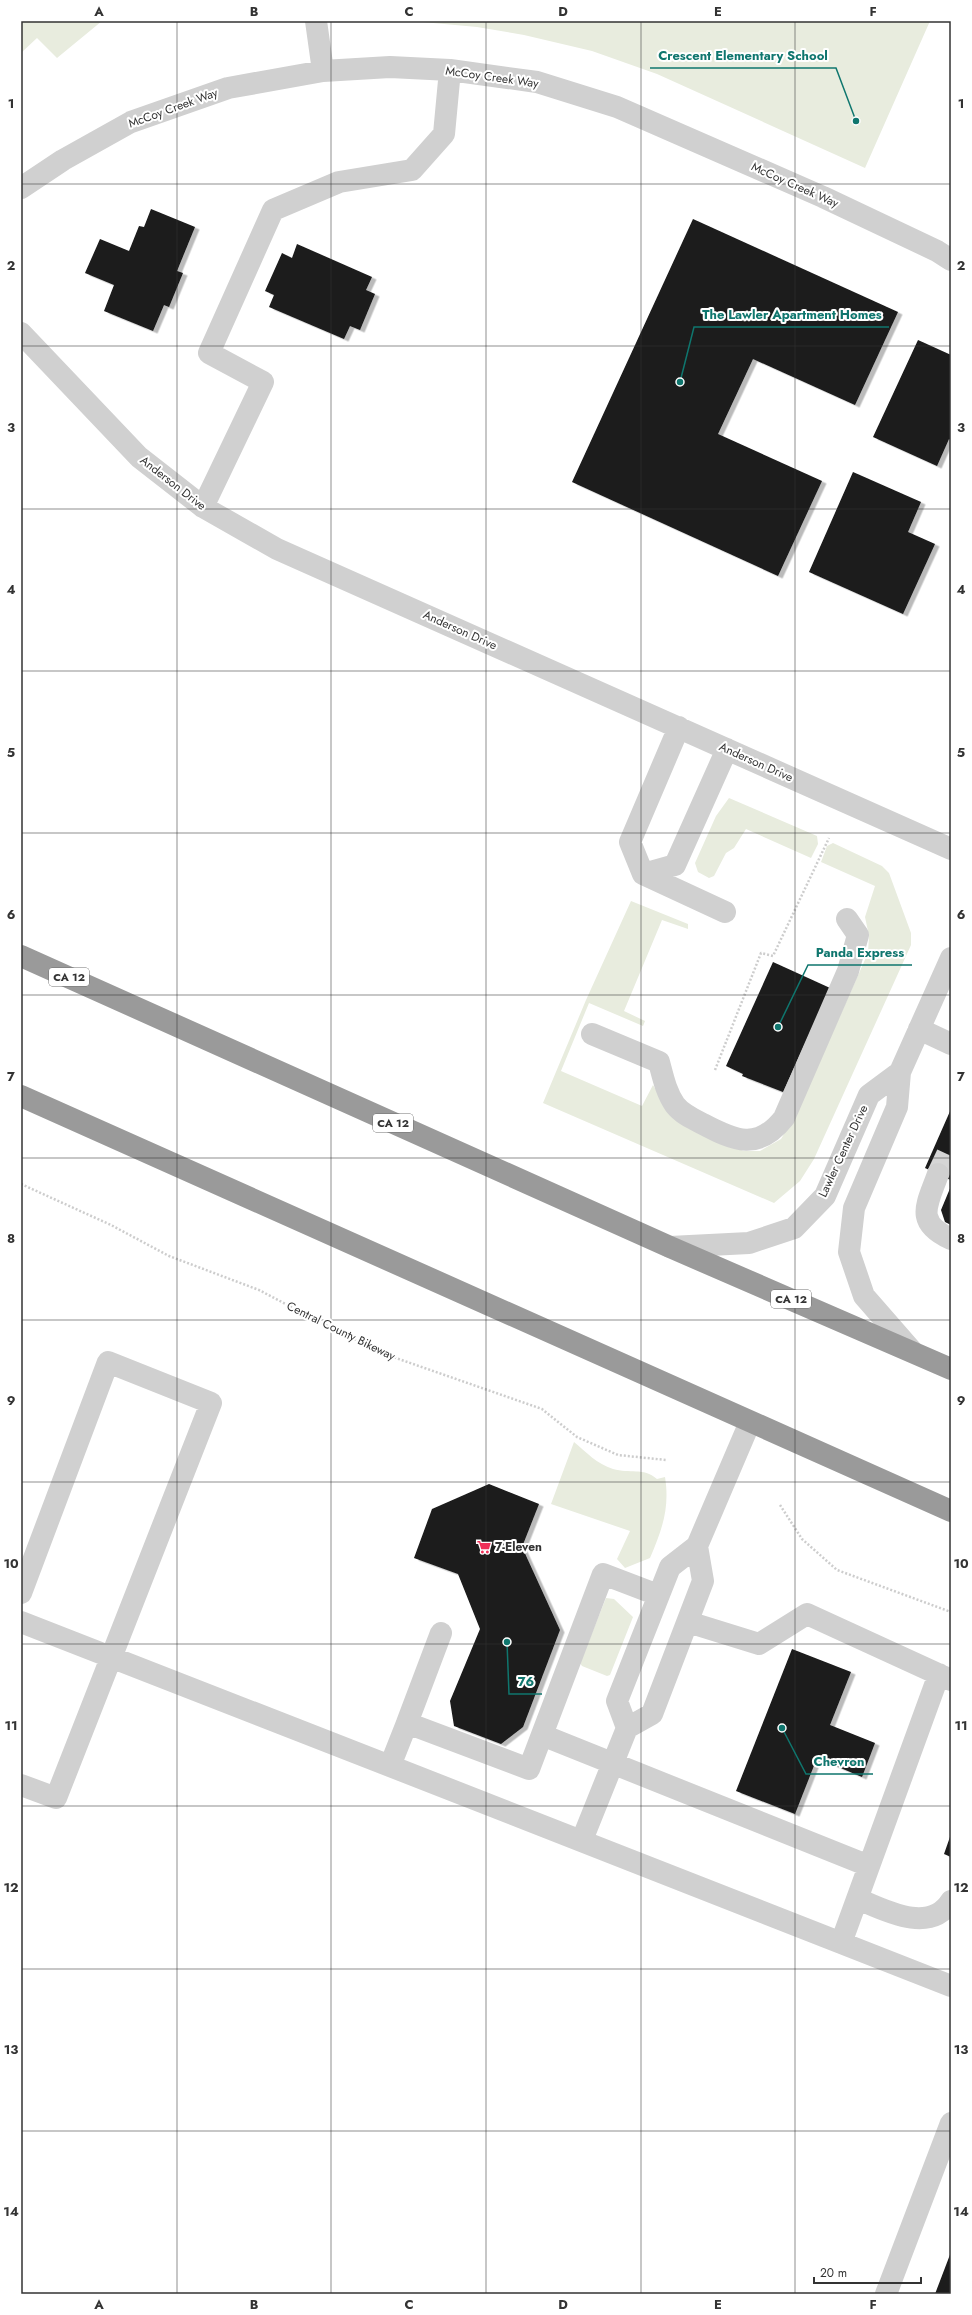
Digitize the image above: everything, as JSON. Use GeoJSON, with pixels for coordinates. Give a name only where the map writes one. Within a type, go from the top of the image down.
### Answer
{"type":"FeatureCollection","features":[{"type":"Feature","properties":{"kind":"highway","name":"CA 12"},"geometry":{"type":"LineString","coordinates":[[21,956],[670,1247],[951,1369]]}},
{"type":"Feature","properties":{"kind":"highway"},"geometry":{"type":"LineString","coordinates":[[21,1096],[951,1511]]}},
{"type":"Feature","properties":{"kind":"street"},"geometry":{"type":"LineString","coordinates":[[316,21],[323,71]]}},
{"type":"Feature","properties":{"kind":"street","name":"McCoy Creek Way"},"geometry":{"type":"LineString","coordinates":[[21,188],[63,160],[131,122],[228,88],[323,71],[390,67],[450,70],[538,82],[617,107],[823,197],[937,251],[951,260]]}},
{"type":"Feature","properties":{"kind":"street"},"geometry":{"type":"LineString","coordinates":[[202,507],[263,382],[209,353],[273,210],[339,182],[412,170],[444,134],[450,70]]}},
{"type":"Feature","properties":{"kind":"street","name":"Anderson Drive"},"geometry":{"type":"LineString","coordinates":[[21,333],[139,457],[202,507],[277,549],[951,849]]}},
{"type":"Feature","properties":{"kind":"street"},"geometry":{"type":"LineString","coordinates":[[678,727],[630,842],[643,874],[724,912]]}},
{"type":"Feature","properties":{"kind":"street"},"geometry":{"type":"LineString","coordinates":[[643,874],[675,865],[727,748]]}},
{"type":"Feature","properties":{"kind":"street"},"geometry":{"type":"LineString","coordinates":[[592,1034],[658,1062],[667,1089],[676,1106],[686,1115],[725,1135],[743,1141],[761,1138],[775,1129],[784,1118],[854,954],[858,935],[847,919]]}},
{"type":"Feature","properties":{"kind":"street","name":"Lawler Center Drive"},"geometry":{"type":"LineString","coordinates":[[912,1351],[864,1296],[849,1252],[854,1208],[897,1107],[900,1072],[951,958]]}},
{"type":"Feature","properties":{"kind":"street"},"geometry":{"type":"LineString","coordinates":[[919,1029],[951,1044]]}},
{"type":"Feature","properties":{"kind":"street","name":"Lawler Center Drive"},"geometry":{"type":"LineString","coordinates":[[670,1247],[749,1243],[794,1228],[824,1196],[869,1095],[900,1072]]}},
{"type":"Feature","properties":{"kind":"street"},"geometry":{"type":"LineString","coordinates":[[938,1174],[925,1208],[926,1219],[932,1228],[951,1239]]}},
{"type":"Feature","properties":{"kind":"street"},"geometry":{"type":"LineString","coordinates":[[21,1593],[108,1362],[211,1403],[56,1798],[21,1785]]}},
{"type":"Feature","properties":{"kind":"street"},"geometry":{"type":"LineString","coordinates":[[627,1728],[617,1701],[658,1595],[670,1567],[697,1546],[750,1422]]}},
{"type":"Feature","properties":{"kind":"street"},"geometry":{"type":"LineString","coordinates":[[582,1840],[627,1728],[652,1714],[688,1622],[703,1581],[697,1546]]}},
{"type":"Feature","properties":{"kind":"street"},"geometry":{"type":"LineString","coordinates":[[407,1723],[529,1769],[603,1574],[658,1595]]}},
{"type":"Feature","properties":{"kind":"street"},"geometry":{"type":"LineString","coordinates":[[688,1622],[759,1644],[807,1614],[945,1677],[869,1866],[841,1943]]}},
{"type":"Feature","properties":{"kind":"street"},"geometry":{"type":"LineString","coordinates":[[21,1622],[582,1840],[951,1986]]}},
{"type":"Feature","properties":{"kind":"street"},"geometry":{"type":"LineString","coordinates":[[390,1766],[441,1633]]}},
{"type":"Feature","properties":{"kind":"street"},"geometry":{"type":"LineString","coordinates":[[542,1736],[869,1866]]}},
{"type":"Feature","properties":{"kind":"street"},"geometry":{"type":"LineString","coordinates":[[858,1899],[896,1916],[916,1919],[935,1914],[948,1906],[951,1901]]}},
{"type":"Feature","properties":{"kind":"street"},"geometry":{"type":"LineString","coordinates":[[886,2294],[951,2123]]}},
{"type":"Feature","properties":{"kind":"path"},"geometry":{"type":"LineString","coordinates":[[715,1070],[761,953],[773,956],[829,838]]}},
{"type":"Feature","properties":{"kind":"path","name":"Central County Bikeway"},"geometry":{"type":"LineString","coordinates":[[21,1184],[111,1225],[169,1256],[259,1290],[339,1332],[393,1357],[542,1409],[577,1437],[618,1454],[666,1460]]}},
{"type":"Feature","properties":{"kind":"path"},"geometry":{"type":"LineString","coordinates":[[780,1505],[802,1539],[837,1570],[951,1612]]}},
{"type":"Feature","properties":{"kind":"shaded area"},"geometry":{"type":"Polygon","coordinates":[[[21,21],[102,21],[57,58],[37,38],[21,53],[21,21]]]}},
{"type":"Feature","properties":{"kind":"shaded area"},"geometry":{"type":"Polygon","coordinates":[[[411,21],[930,21],[865,168],[657,74],[592,51],[524,35],[477,27],[411,21]]]}},
{"type":"Feature","properties":{"kind":"shaded area"},"geometry":{"type":"Polygon","coordinates":[[[729,798],[817,836],[818,844],[811,858],[746,829],[734,848],[726,853],[714,876],[709,878],[698,872],[695,863],[716,816],[729,798]]]}},
{"type":"Feature","properties":{"kind":"shaded area"},"geometry":{"type":"Polygon","coordinates":[[[833,843],[882,866],[889,873],[911,933],[911,945],[814,1159],[800,1181],[774,1203],[543,1103],[586,1000],[631,901],[688,924],[688,929],[662,920],[624,1011],[645,1021],[643,1026],[589,1003],[561,1071],[642,1106],[653,1085],[668,1110],[697,1132],[744,1151],[760,1151],[781,1139],[796,1114],[868,953],[869,936],[865,917],[875,886],[821,862],[827,846],[833,843]]]}},
{"type":"Feature","properties":{"kind":"shaded area"},"geometry":{"type":"Polygon","coordinates":[[[574,1442],[607,1467],[647,1473],[657,1479],[665,1477],[666,1509],[658,1538],[650,1558],[625,1568],[617,1559],[630,1531],[551,1504],[574,1442]]]}},
{"type":"Feature","properties":{"kind":"shaded area"},"geometry":{"type":"Polygon","coordinates":[[[606,1598],[614,1599],[633,1617],[610,1675],[607,1676],[582,1666],[580,1663],[606,1598]]]}},
{"type":"Feature","properties":{"kind":"building"},"geometry":{"type":"Polygon","coordinates":[[[151,209],[195,227],[177,271],[183,273],[169,307],[164,305],[153,331],[104,311],[114,285],[85,273],[100,239],[129,251],[139,226],[144,227],[151,209]]]}},
{"type":"Feature","properties":{"kind":"building"},"geometry":{"type":"Polygon","coordinates":[[[693,219],[898,312],[855,405],[753,359],[718,434],[822,481],[778,576],[572,482],[693,219]]]}},
{"type":"Feature","properties":{"kind":"building"},"geometry":{"type":"Polygon","coordinates":[[[297,244],[372,277],[366,290],[375,294],[360,330],[350,326],[344,339],[269,307],[274,295],[265,291],[282,253],[292,258],[297,244]]]}},
{"type":"Feature","properties":{"kind":"building"},"geometry":{"type":"Polygon","coordinates":[[[918,340],[951,355],[951,440],[949,439],[937,466],[873,437],[918,340]]]}},
{"type":"Feature","properties":{"kind":"building"},"geometry":{"type":"Polygon","coordinates":[[[853,472],[921,502],[908,532],[935,544],[903,614],[809,572],[853,472]]]}},
{"type":"Feature","properties":{"kind":"building"},"geometry":{"type":"Polygon","coordinates":[[[773,962],[830,988],[783,1092],[742,1076],[743,1074],[726,1066],[773,962]]]}},
{"type":"Feature","properties":{"kind":"building"},"geometry":{"type":"Polygon","coordinates":[[[951,1109],[951,1180],[925,1168],[951,1109]]]}},
{"type":"Feature","properties":{"kind":"building"},"geometry":{"type":"Polygon","coordinates":[[[951,1186],[951,1225],[945,1222],[941,1210],[951,1186]]]}},
{"type":"Feature","properties":{"kind":"building"},"geometry":{"type":"Polygon","coordinates":[[[489,1484],[539,1504],[522,1547],[560,1630],[523,1727],[501,1744],[454,1726],[450,1701],[480,1629],[458,1574],[414,1558],[432,1509],[489,1484]]]}},
{"type":"Feature","properties":{"kind":"building"},"geometry":{"type":"Polygon","coordinates":[[[792,1649],[851,1672],[830,1725],[875,1743],[862,1777],[817,1758],[795,1814],[736,1791],[792,1649]]]}},
{"type":"Feature","properties":{"kind":"building"},"geometry":{"type":"Polygon","coordinates":[[[951,1834],[951,1857],[944,1854],[951,1834]]]}},
{"type":"Feature","properties":{"kind":"building"},"geometry":{"type":"Polygon","coordinates":[[[951,2252],[951,2294],[935,2294],[951,2252]]]}},
{"type":"Feature","properties":{"kind":"tunnel"},"geometry":{"type":"LineString","coordinates":[[938,1174],[951,1146]]}},
{"type":"Feature","properties":{"kind":"place","name":"Crescent Elementary School"},"geometry":{"type":"Point","coordinates":[856,121]}},
{"type":"Feature","properties":{"kind":"place","name":"The Lawler Apartment Homes"},"geometry":{"type":"Point","coordinates":[680,382]}},
{"type":"Feature","properties":{"kind":"place","name":"Panda Express"},"geometry":{"type":"Point","coordinates":[778,1027]}},
{"type":"Feature","properties":{"kind":"place","name":"7-Eleven"},"geometry":{"type":"Point","coordinates":[484,1547]}},
{"type":"Feature","properties":{"kind":"place","name":"76"},"geometry":{"type":"Point","coordinates":[507,1642]}},
{"type":"Feature","properties":{"kind":"place","name":"Chevron"},"geometry":{"type":"Point","coordinates":[782,1728]}}]}
